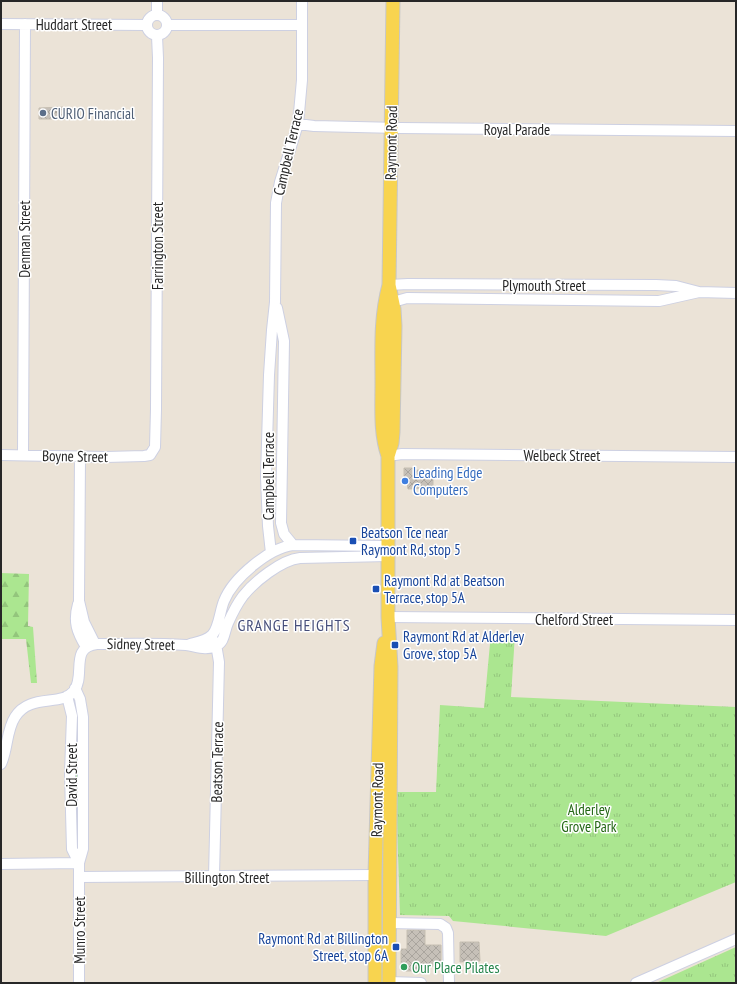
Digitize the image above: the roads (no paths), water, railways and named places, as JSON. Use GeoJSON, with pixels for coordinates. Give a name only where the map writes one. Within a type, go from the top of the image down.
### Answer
{"type":"FeatureCollection","features":[{"type":"Feature","properties":{"kind":"main road","name":"Raymont Road"},"geometry":{"type":"LineString","coordinates":[[389,983],[391,667],[388,618],[388,456],[382,433],[382,326],[384,306],[389,285],[393,1]]}},
{"type":"Feature","properties":{"kind":"main road","name":"Raymont Road"},"geometry":{"type":"LineString","coordinates":[[388,456],[392,443],[393,432],[396,326],[389,285]]}},
{"type":"Feature","properties":{"kind":"main road","name":"Raymont Road"},"geometry":{"type":"LineString","coordinates":[[374,983],[380,666],[388,618]]}},
{"type":"Feature","properties":{"kind":"main road"},"geometry":{"type":"LineString","coordinates":[[376,875],[390,875]]}},
{"type":"Feature","properties":{"kind":"street"},"geometry":{"type":"LineString","coordinates":[[157,1],[157,15]]}},
{"type":"Feature","properties":{"kind":"street","name":"Campbell Terrace"},"geometry":{"type":"LineString","coordinates":[[270,553],[266,489],[269,375],[271,336],[275,302],[277,198],[280,182],[298,124],[302,80],[302,1]]}},
{"type":"Feature","properties":{"kind":"street"},"geometry":{"type":"LineString","coordinates":[[157,15],[164,18],[167,25],[164,32],[157,36],[149,32],[146,25],[150,17],[157,15]]}},
{"type":"Feature","properties":{"kind":"street","name":"Huddart Street"},"geometry":{"type":"LineString","coordinates":[[1,24],[146,25]]}},
{"type":"Feature","properties":{"kind":"street","name":"Denman Street"},"geometry":{"type":"LineString","coordinates":[[23,455],[25,24]]}},
{"type":"Feature","properties":{"kind":"street"},"geometry":{"type":"LineString","coordinates":[[167,25],[302,25]]}},
{"type":"Feature","properties":{"kind":"street","name":"Farrington Street"},"geometry":{"type":"LineString","coordinates":[[149,455],[154,449],[155,441],[157,36]]}},
{"type":"Feature","properties":{"kind":"street","name":"Royal Parade"},"geometry":{"type":"LineString","coordinates":[[298,124],[314,126],[391,128],[736,131]]}},
{"type":"Feature","properties":{"kind":"street","name":"Plymouth Street"},"geometry":{"type":"LineString","coordinates":[[389,285],[656,285],[676,286],[699,292],[736,293]]}},
{"type":"Feature","properties":{"kind":"street","name":"Plymouth Street"},"geometry":{"type":"LineString","coordinates":[[393,302],[407,298],[659,301],[699,292]]}},
{"type":"Feature","properties":{"kind":"street","name":"Campbell Terrace"},"geometry":{"type":"LineString","coordinates":[[275,302],[284,341],[281,520],[284,534],[293,545]]}},
{"type":"Feature","properties":{"kind":"street","name":"Welbeck Street"},"geometry":{"type":"LineString","coordinates":[[388,456],[402,454],[736,456]]}},
{"type":"Feature","properties":{"kind":"street","name":"Boyne Street"},"geometry":{"type":"LineString","coordinates":[[1,455],[106,458],[149,455]]}},
{"type":"Feature","properties":{"kind":"street"},"geometry":{"type":"LineString","coordinates":[[1,764],[3,749],[10,728],[19,712],[35,702],[67,696],[75,688],[79,676],[81,655],[83,650],[91,646],[79,632],[76,620],[79,601],[80,457]]}},
{"type":"Feature","properties":{"kind":"street"},"geometry":{"type":"LineString","coordinates":[[268,524],[281,520]]}},
{"type":"Feature","properties":{"kind":"street"},"geometry":{"type":"LineString","coordinates":[[212,636],[216,629],[221,609],[229,591],[246,572],[270,553],[281,547],[293,545],[329,546],[388,551]]}},
{"type":"Feature","properties":{"kind":"street"},"geometry":{"type":"LineString","coordinates":[[329,546],[329,558]]}},
{"type":"Feature","properties":{"kind":"street"},"geometry":{"type":"LineString","coordinates":[[216,646],[223,640],[228,623],[244,595],[273,570],[293,559],[329,558],[388,551]]}},
{"type":"Feature","properties":{"kind":"street","name":"Chelford Street"},"geometry":{"type":"LineString","coordinates":[[388,618],[736,620]]}},
{"type":"Feature","properties":{"kind":"street","name":"Sidney Street"},"geometry":{"type":"LineString","coordinates":[[187,645],[202,641],[212,636]]}},
{"type":"Feature","properties":{"kind":"street","name":"Beatson Terrace"},"geometry":{"type":"LineString","coordinates":[[212,636],[216,646],[219,664],[214,877]]}},
{"type":"Feature","properties":{"kind":"street","name":"Sidney Street"},"geometry":{"type":"LineString","coordinates":[[91,646],[187,645],[206,649],[216,646]]}},
{"type":"Feature","properties":{"kind":"street","name":"David Street"},"geometry":{"type":"LineString","coordinates":[[75,688],[80,698],[83,717],[83,848],[79,863],[79,877]]}},
{"type":"Feature","properties":{"kind":"street","name":"David Street"},"geometry":{"type":"LineString","coordinates":[[67,696],[72,716],[70,774],[72,849],[79,863]]}},
{"type":"Feature","properties":{"kind":"street"},"geometry":{"type":"LineString","coordinates":[[1,864],[79,863]]}},
{"type":"Feature","properties":{"kind":"street","name":"Billington Street"},"geometry":{"type":"LineString","coordinates":[[79,877],[376,875]]}},
{"type":"Feature","properties":{"kind":"street","name":"Munro Street"},"geometry":{"type":"LineString","coordinates":[[78,983],[79,877]]}},
{"type":"Feature","properties":{"kind":"street"},"geometry":{"type":"LineString","coordinates":[[389,923],[444,925],[447,929],[448,935],[449,983]]}},
{"type":"Feature","properties":{"kind":"street"},"geometry":{"type":"LineString","coordinates":[[636,983],[736,939]]}},
{"type":"Feature","properties":{"kind":"street"},"geometry":{"type":"LineString","coordinates":[[389,983],[422,983]]}},
{"type":"Feature","properties":{"kind":"place","name":"CURIO Financial"},"geometry":{"type":"Point","coordinates":[43,113]}},
{"type":"Feature","properties":{"kind":"place","name":"Leading Edge Computers"},"geometry":{"type":"Point","coordinates":[405,481]}},
{"type":"Feature","properties":{"kind":"place","name":"Beatson Tce near Raymont Rd, stop 5"},"geometry":{"type":"Point","coordinates":[353,541]}},
{"type":"Feature","properties":{"kind":"place","name":"Raymont Rd at Beatson Terrace, stop 5A"},"geometry":{"type":"Point","coordinates":[376,589]}},
{"type":"Feature","properties":{"kind":"place","name":"Raymont Rd at Alderley Grove, stop 5A"},"geometry":{"type":"Point","coordinates":[395,645]}},
{"type":"Feature","properties":{"kind":"place","name":"Raymont Rd at Billington Street, stop 6A"},"geometry":{"type":"Point","coordinates":[396,947]}},
{"type":"Feature","properties":{"kind":"place","name":"Our Place Pilates"},"geometry":{"type":"Point","coordinates":[404,967]}},
{"type":"Feature","properties":{"kind":"district","name":"GRANGE HEIGHTS"},"geometry":{"type":"Point","coordinates":[294,625]}},
{"type":"Feature","properties":{"kind":"park label","name":"Alderley Grove Park"},"geometry":{"type":"Point","coordinates":[589,818]}}]}
